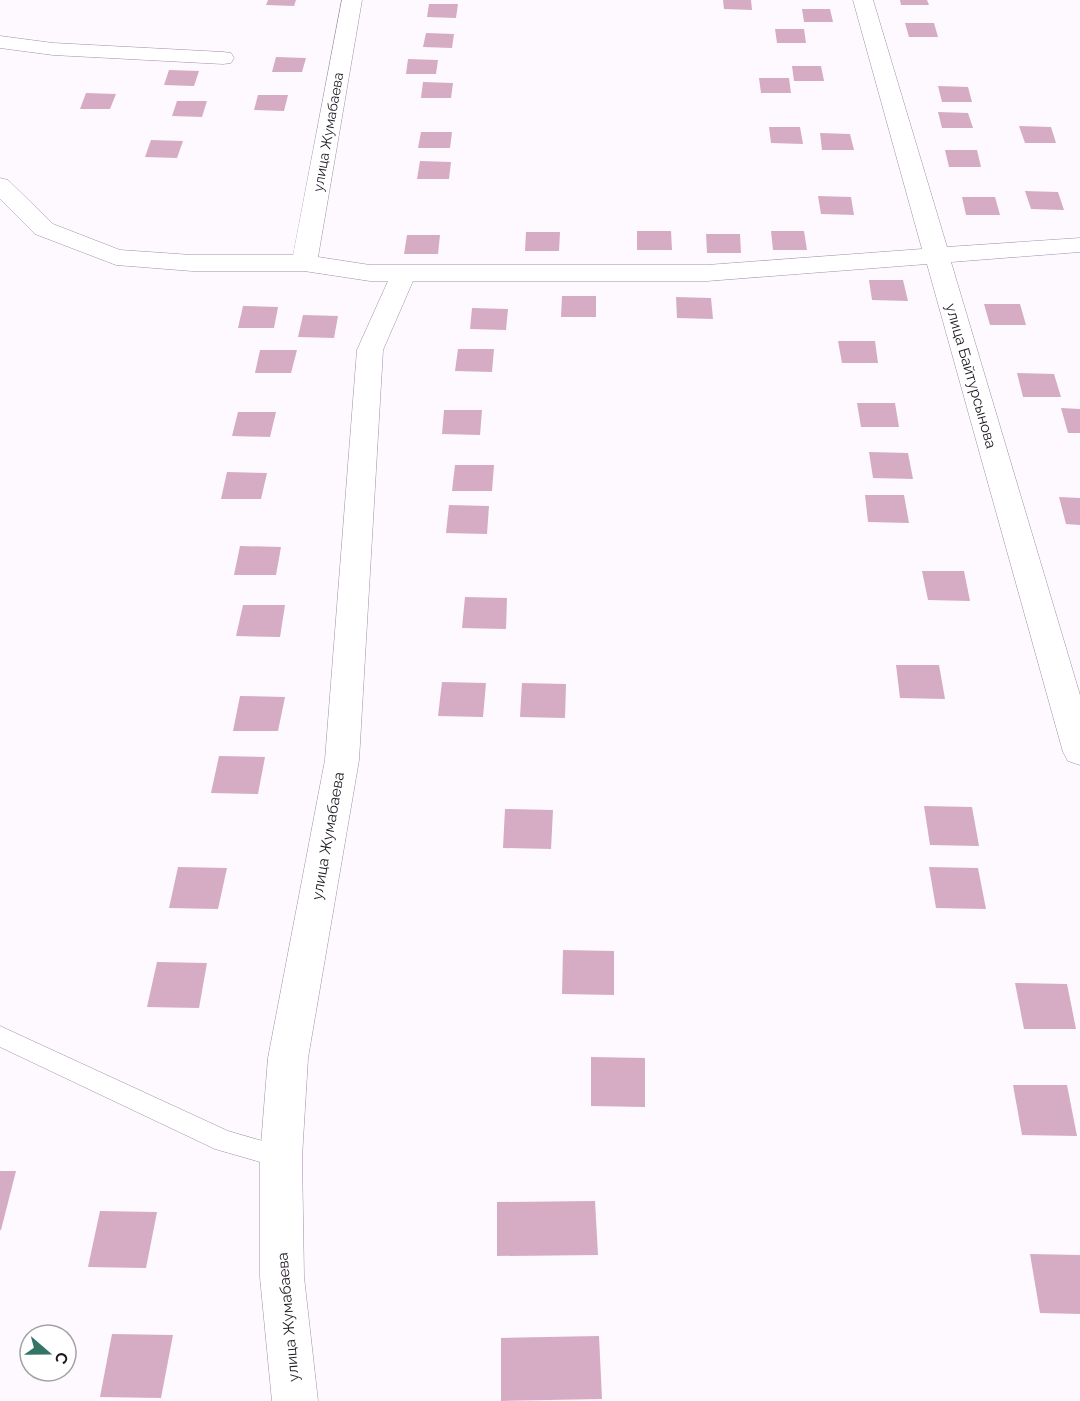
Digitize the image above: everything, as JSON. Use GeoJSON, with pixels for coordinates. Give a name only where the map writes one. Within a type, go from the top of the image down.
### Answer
{"type":"FeatureCollection","features":[{"type":"Feature","properties":{"kind":"street","name":"улица Жумабаева"},"geometry":{"type":"LineString","coordinates":[[304,263],[352,0]]}},
{"type":"Feature","properties":{"kind":"street","name":"улица Байтурсынова"},"geometry":{"type":"LineString","coordinates":[[863,0],[1080,752]]}},
{"type":"Feature","properties":{"kind":"street"},"geometry":{"type":"LineString","coordinates":[[0,42],[53,49],[223,58]]}},
{"type":"Feature","properties":{"kind":"street"},"geometry":{"type":"LineString","coordinates":[[0,185],[44,229],[116,257],[192,262],[304,263],[370,273],[404,275],[707,273],[1080,244]]}},
{"type":"Feature","properties":{"kind":"street","name":"улица Жумабаева"},"geometry":{"type":"LineString","coordinates":[[295,1401],[282,1277],[281,1156],[288,1058],[342,760],[370,350],[404,275]]}},
{"type":"Feature","properties":{"kind":"lane"},"geometry":{"type":"LineString","coordinates":[[0,1036],[224,1141],[281,1156]]}},
{"type":"Feature","properties":{"kind":"building"},"geometry":{"type":"Polygon","coordinates":[[[268,0],[296,0],[294,6],[266,5],[268,0]]]}},
{"type":"Feature","properties":{"kind":"building"},"geometry":{"type":"Polygon","coordinates":[[[723,0],[751,0],[752,10],[724,9],[723,0]]]}},
{"type":"Feature","properties":{"kind":"building"},"geometry":{"type":"Polygon","coordinates":[[[900,0],[927,0],[929,5],[901,5],[900,0]]]}},
{"type":"Feature","properties":{"kind":"building"},"geometry":{"type":"Polygon","coordinates":[[[429,4],[458,4],[456,18],[427,17],[429,4]]]}},
{"type":"Feature","properties":{"kind":"building"},"geometry":{"type":"Polygon","coordinates":[[[802,9],[830,9],[833,22],[804,22],[802,9]]]}},
{"type":"Feature","properties":{"kind":"building"},"geometry":{"type":"Polygon","coordinates":[[[905,23],[934,23],[938,37],[909,37],[905,23]]]}},
{"type":"Feature","properties":{"kind":"building"},"geometry":{"type":"Polygon","coordinates":[[[775,29],[804,29],[806,43],[777,43],[775,29]]]}},
{"type":"Feature","properties":{"kind":"building"},"geometry":{"type":"Polygon","coordinates":[[[426,33],[454,34],[452,48],[423,47],[426,33]]]}},
{"type":"Feature","properties":{"kind":"building"},"geometry":{"type":"Polygon","coordinates":[[[276,57],[306,58],[302,72],[272,72],[276,57]]]}},
{"type":"Feature","properties":{"kind":"building"},"geometry":{"type":"Polygon","coordinates":[[[408,59],[438,60],[436,74],[406,74],[408,59]]]}},
{"type":"Feature","properties":{"kind":"building"},"geometry":{"type":"Polygon","coordinates":[[[792,66],[821,66],[824,81],[794,81],[792,66]]]}},
{"type":"Feature","properties":{"kind":"building"},"geometry":{"type":"Polygon","coordinates":[[[169,70],[199,71],[194,86],[164,85],[169,70]]]}},
{"type":"Feature","properties":{"kind":"building"},"geometry":{"type":"Polygon","coordinates":[[[759,78],[789,78],[791,93],[761,93],[759,78]]]}},
{"type":"Feature","properties":{"kind":"building"},"geometry":{"type":"Polygon","coordinates":[[[423,82],[453,83],[451,98],[421,98],[423,82]]]}},
{"type":"Feature","properties":{"kind":"building"},"geometry":{"type":"Polygon","coordinates":[[[938,86],[968,87],[972,102],[942,102],[938,86]]]}},
{"type":"Feature","properties":{"kind":"building"},"geometry":{"type":"Polygon","coordinates":[[[86,93],[116,94],[110,109],[80,109],[86,93]]]}},
{"type":"Feature","properties":{"kind":"building"},"geometry":{"type":"Polygon","coordinates":[[[258,95],[288,95],[284,111],[254,110],[258,95]]]}},
{"type":"Feature","properties":{"kind":"building"},"geometry":{"type":"Polygon","coordinates":[[[177,101],[207,101],[202,117],[172,116],[177,101]]]}},
{"type":"Feature","properties":{"kind":"building"},"geometry":{"type":"Polygon","coordinates":[[[938,112],[968,113],[973,128],[942,128],[938,112]]]}},
{"type":"Feature","properties":{"kind":"building"},"geometry":{"type":"Polygon","coordinates":[[[1019,126],[1051,127],[1056,143],[1025,143],[1019,126]]]}},
{"type":"Feature","properties":{"kind":"building"},"geometry":{"type":"Polygon","coordinates":[[[769,127],[800,127],[803,144],[771,143],[769,127]]]}},
{"type":"Feature","properties":{"kind":"building"},"geometry":{"type":"Polygon","coordinates":[[[421,132],[452,132],[450,148],[418,148],[421,132]]]}},
{"type":"Feature","properties":{"kind":"building"},"geometry":{"type":"Polygon","coordinates":[[[820,133],[850,134],[854,150],[822,150],[820,133]]]}},
{"type":"Feature","properties":{"kind":"building"},"geometry":{"type":"Polygon","coordinates":[[[151,140],[183,141],[177,158],[145,157],[151,140]]]}},
{"type":"Feature","properties":{"kind":"building"},"geometry":{"type":"Polygon","coordinates":[[[945,150],[977,150],[981,167],[949,167],[945,150]]]}},
{"type":"Feature","properties":{"kind":"building"},"geometry":{"type":"Polygon","coordinates":[[[420,161],[451,162],[449,179],[417,179],[420,161]]]}},
{"type":"Feature","properties":{"kind":"building"},"geometry":{"type":"Polygon","coordinates":[[[1025,191],[1058,192],[1064,210],[1031,209],[1025,191]]]}},
{"type":"Feature","properties":{"kind":"building"},"geometry":{"type":"Polygon","coordinates":[[[818,196],[851,197],[854,215],[821,214],[818,196]]]}},
{"type":"Feature","properties":{"kind":"building"},"geometry":{"type":"Polygon","coordinates":[[[962,197],[995,197],[1000,215],[966,215],[962,197]]]}},
{"type":"Feature","properties":{"kind":"building"},"geometry":{"type":"Polygon","coordinates":[[[637,231],[671,231],[672,250],[637,250],[637,231]]]}},
{"type":"Feature","properties":{"kind":"building"},"geometry":{"type":"Polygon","coordinates":[[[771,231],[804,231],[807,250],[773,250],[771,231]]]}},
{"type":"Feature","properties":{"kind":"building"},"geometry":{"type":"Polygon","coordinates":[[[526,232],[560,232],[559,251],[525,251],[526,232]]]}},
{"type":"Feature","properties":{"kind":"building"},"geometry":{"type":"Polygon","coordinates":[[[706,234],[740,234],[741,253],[707,253],[706,234]]]}},
{"type":"Feature","properties":{"kind":"building"},"geometry":{"type":"Polygon","coordinates":[[[407,235],[440,235],[438,254],[404,254],[407,235]]]}},
{"type":"Feature","properties":{"kind":"building"},"geometry":{"type":"Polygon","coordinates":[[[869,280],[903,280],[908,301],[872,300],[869,280]]]}},
{"type":"Feature","properties":{"kind":"building"},"geometry":{"type":"Polygon","coordinates":[[[562,296],[596,296],[596,317],[561,317],[562,296]]]}},
{"type":"Feature","properties":{"kind":"building"},"geometry":{"type":"Polygon","coordinates":[[[676,297],[711,298],[713,319],[677,318],[676,297]]]}},
{"type":"Feature","properties":{"kind":"building"},"geometry":{"type":"Polygon","coordinates":[[[984,304],[1020,304],[1026,325],[990,325],[984,304]]]}},
{"type":"Feature","properties":{"kind":"building"},"geometry":{"type":"Polygon","coordinates":[[[243,306],[278,307],[274,328],[238,328],[243,306]]]}},
{"type":"Feature","properties":{"kind":"building"},"geometry":{"type":"Polygon","coordinates":[[[472,308],[508,309],[506,330],[470,329],[472,308]]]}},
{"type":"Feature","properties":{"kind":"building"},"geometry":{"type":"Polygon","coordinates":[[[303,315],[338,316],[334,338],[298,337],[303,315]]]}},
{"type":"Feature","properties":{"kind":"building"},"geometry":{"type":"Polygon","coordinates":[[[838,341],[875,341],[878,363],[842,363],[838,341]]]}},
{"type":"Feature","properties":{"kind":"building"},"geometry":{"type":"Polygon","coordinates":[[[458,349],[494,349],[492,372],[455,371],[458,349]]]}},
{"type":"Feature","properties":{"kind":"building"},"geometry":{"type":"Polygon","coordinates":[[[260,350],[297,350],[291,373],[255,373],[260,350]]]}},
{"type":"Feature","properties":{"kind":"building"},"geometry":{"type":"Polygon","coordinates":[[[1017,373],[1054,374],[1061,397],[1023,397],[1017,373]]]}},
{"type":"Feature","properties":{"kind":"building"},"geometry":{"type":"Polygon","coordinates":[[[857,403],[895,403],[899,427],[861,427],[857,403]]]}},
{"type":"Feature","properties":{"kind":"building"},"geometry":{"type":"Polygon","coordinates":[[[1061,408],[1080,409],[1080,433],[1068,433],[1061,408]]]}},
{"type":"Feature","properties":{"kind":"building"},"geometry":{"type":"Polygon","coordinates":[[[444,410],[482,410],[480,435],[442,434],[444,410]]]}},
{"type":"Feature","properties":{"kind":"building"},"geometry":{"type":"Polygon","coordinates":[[[238,412],[276,412],[270,437],[232,436],[238,412]]]}},
{"type":"Feature","properties":{"kind":"building"},"geometry":{"type":"Polygon","coordinates":[[[869,452],[908,453],[913,479],[873,478],[869,452]]]}},
{"type":"Feature","properties":{"kind":"building"},"geometry":{"type":"Polygon","coordinates":[[[455,465],[494,465],[492,491],[452,491],[455,465]]]}},
{"type":"Feature","properties":{"kind":"building"},"geometry":{"type":"Polygon","coordinates":[[[227,472],[267,473],[261,499],[221,499],[227,472]]]}},
{"type":"Feature","properties":{"kind":"building"},"geometry":{"type":"Polygon","coordinates":[[[865,495],[904,495],[909,523],[868,522],[865,495]]]}},
{"type":"Feature","properties":{"kind":"building"},"geometry":{"type":"Polygon","coordinates":[[[1059,497],[1080,498],[1080,525],[1066,524],[1059,497]]]}},
{"type":"Feature","properties":{"kind":"building"},"geometry":{"type":"Polygon","coordinates":[[[449,505],[489,506],[487,534],[446,533],[449,505]]]}},
{"type":"Feature","properties":{"kind":"building"},"geometry":{"type":"Polygon","coordinates":[[[240,546],[281,547],[276,575],[234,575],[240,546]]]}},
{"type":"Feature","properties":{"kind":"building"},"geometry":{"type":"Polygon","coordinates":[[[922,571],[964,571],[970,601],[928,600],[922,571]]]}},
{"type":"Feature","properties":{"kind":"building"},"geometry":{"type":"Polygon","coordinates":[[[465,597],[507,598],[506,629],[462,628],[465,597]]]}},
{"type":"Feature","properties":{"kind":"building"},"geometry":{"type":"Polygon","coordinates":[[[243,605],[285,605],[280,637],[236,636],[243,605]]]}},
{"type":"Feature","properties":{"kind":"building"},"geometry":{"type":"Polygon","coordinates":[[[896,665],[939,665],[945,699],[900,698],[896,665]]]}},
{"type":"Feature","properties":{"kind":"building"},"geometry":{"type":"Polygon","coordinates":[[[442,682],[486,683],[483,717],[438,716],[442,682]]]}},
{"type":"Feature","properties":{"kind":"building"},"geometry":{"type":"Polygon","coordinates":[[[522,683],[566,684],[565,718],[520,717],[522,683]]]}},
{"type":"Feature","properties":{"kind":"building"},"geometry":{"type":"Polygon","coordinates":[[[240,696],[285,697],[278,731],[233,731],[240,696]]]}},
{"type":"Feature","properties":{"kind":"building"},"geometry":{"type":"Polygon","coordinates":[[[219,756],[265,757],[258,794],[211,793],[219,756]]]}},
{"type":"Feature","properties":{"kind":"building"},"geometry":{"type":"Polygon","coordinates":[[[924,806],[972,807],[979,846],[930,845],[924,806]]]}},
{"type":"Feature","properties":{"kind":"building"},"geometry":{"type":"Polygon","coordinates":[[[505,809],[553,810],[551,849],[503,848],[505,809]]]}},
{"type":"Feature","properties":{"kind":"building"},"geometry":{"type":"Polygon","coordinates":[[[178,867],[227,868],[218,909],[169,908],[178,867]]]}},
{"type":"Feature","properties":{"kind":"building"},"geometry":{"type":"Polygon","coordinates":[[[929,867],[978,868],[986,909],[936,908],[929,867]]]}},
{"type":"Feature","properties":{"kind":"building"},"geometry":{"type":"Polygon","coordinates":[[[563,950],[614,951],[614,995],[562,994],[563,950]]]}},
{"type":"Feature","properties":{"kind":"building"},"geometry":{"type":"Polygon","coordinates":[[[157,962],[207,963],[199,1008],[147,1007],[157,962]]]}},
{"type":"Feature","properties":{"kind":"building"},"geometry":{"type":"Polygon","coordinates":[[[1015,983],[1067,984],[1076,1029],[1024,1029],[1015,983]]]}},
{"type":"Feature","properties":{"kind":"building"},"geometry":{"type":"Polygon","coordinates":[[[591,1057],[645,1058],[645,1107],[591,1106],[591,1057]]]}},
{"type":"Feature","properties":{"kind":"building"},"geometry":{"type":"Polygon","coordinates":[[[1013,1085],[1067,1085],[1077,1136],[1022,1135],[1013,1085]]]}},
{"type":"Feature","properties":{"kind":"building"},"geometry":{"type":"Polygon","coordinates":[[[0,1171],[16,1171],[1,1230],[0,1230],[0,1171]]]}},
{"type":"Feature","properties":{"kind":"building"},"geometry":{"type":"Polygon","coordinates":[[[595,1201],[598,1255],[497,1256],[497,1202],[595,1201]]]}},
{"type":"Feature","properties":{"kind":"building"},"geometry":{"type":"Polygon","coordinates":[[[100,1211],[157,1212],[146,1268],[88,1267],[100,1211]]]}},
{"type":"Feature","properties":{"kind":"building"},"geometry":{"type":"Polygon","coordinates":[[[1030,1254],[1080,1255],[1080,1314],[1040,1313],[1030,1254]]]}},
{"type":"Feature","properties":{"kind":"building"},"geometry":{"type":"Polygon","coordinates":[[[112,1334],[173,1335],[161,1398],[100,1397],[112,1334]]]}},
{"type":"Feature","properties":{"kind":"building"},"geometry":{"type":"Polygon","coordinates":[[[599,1336],[602,1399],[501,1401],[501,1338],[599,1336]]]}}]}
